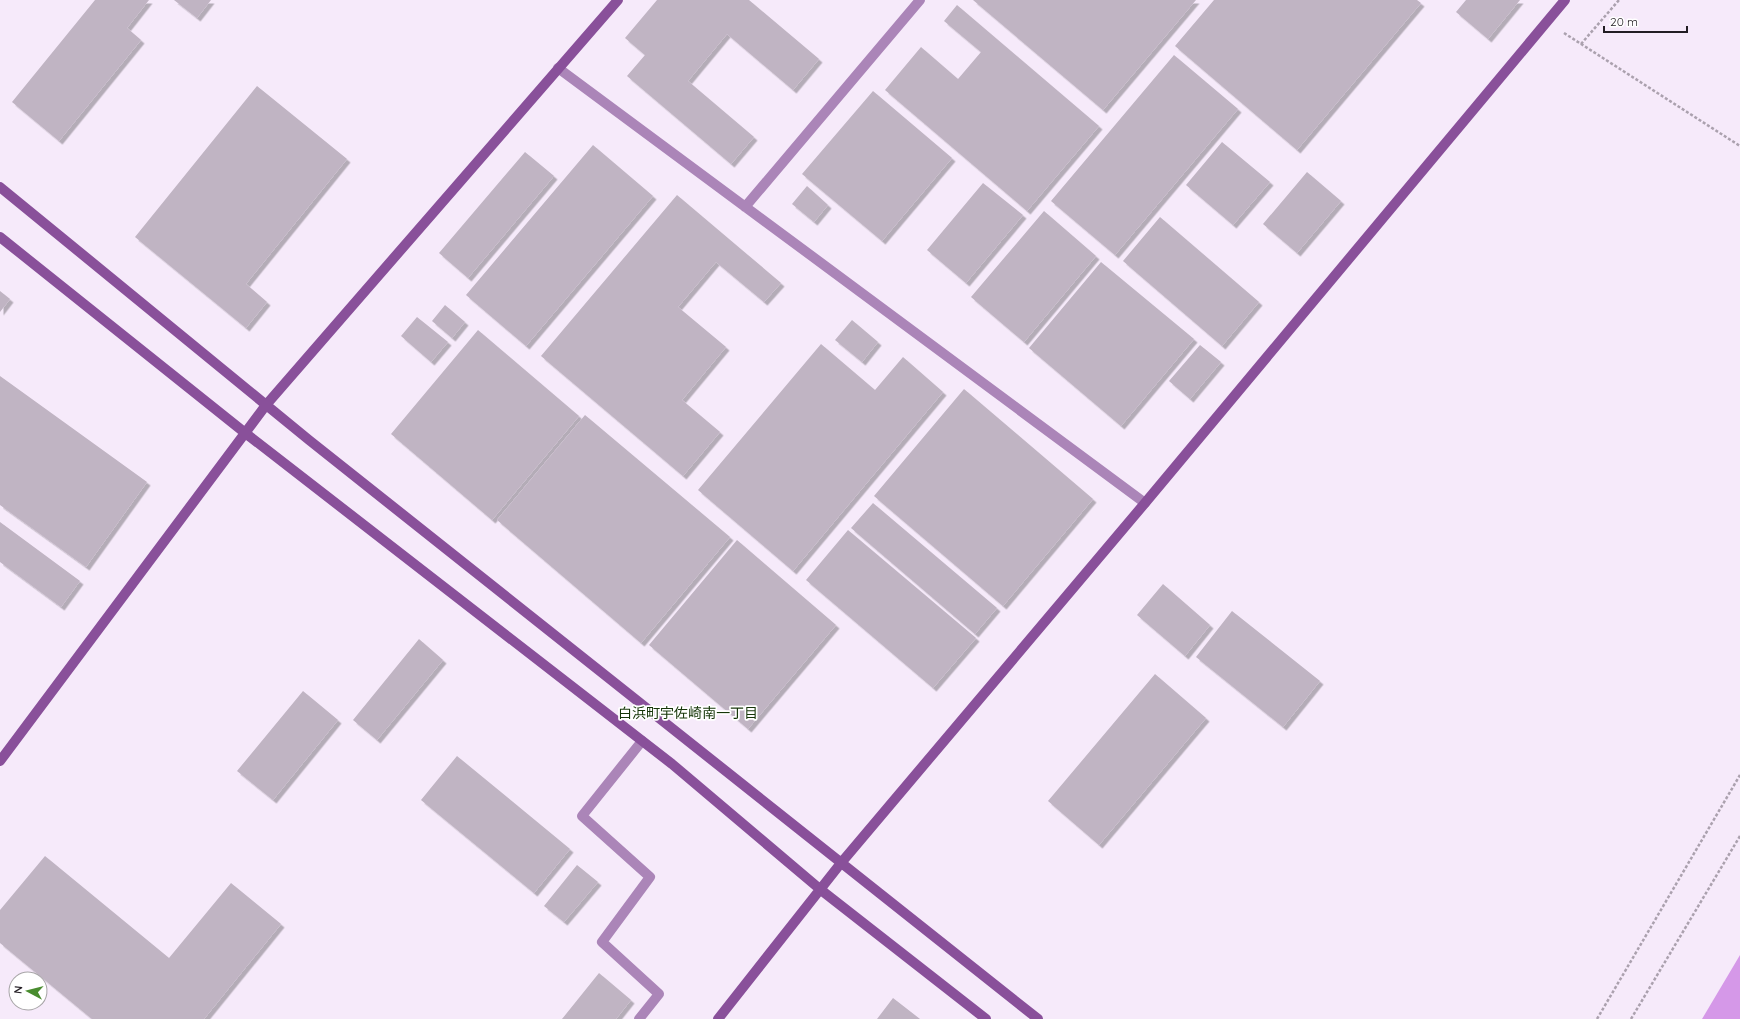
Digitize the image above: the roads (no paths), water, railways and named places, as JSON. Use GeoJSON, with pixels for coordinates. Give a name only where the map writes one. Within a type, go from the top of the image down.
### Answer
{"type":"FeatureCollection","features":[{"type":"Feature","properties":{"kind":"street"},"geometry":{"type":"LineString","coordinates":[[745,207],[920,0]]}},
{"type":"Feature","properties":{"kind":"street"},"geometry":{"type":"LineString","coordinates":[[718,1019],[841,863],[1145,503],[1565,0]]}},
{"type":"Feature","properties":{"kind":"street"},"geometry":{"type":"LineString","coordinates":[[0,761],[244,432],[558,68],[612,2]]}},
{"type":"Feature","properties":{"kind":"street"},"geometry":{"type":"LineString","coordinates":[[558,68],[1145,503]]}},
{"type":"Feature","properties":{"kind":"street"},"geometry":{"type":"LineString","coordinates":[[0,186],[266,405],[1038,1019]]}},
{"type":"Feature","properties":{"kind":"street"},"geometry":{"type":"LineString","coordinates":[[0,237],[244,432],[672,764],[821,890],[986,1019]]}},
{"type":"Feature","properties":{"kind":"street"},"geometry":{"type":"LineString","coordinates":[[639,1019],[659,994],[602,942],[650,876],[582,816],[642,741]]}},
{"type":"Feature","properties":{"kind":"district","name":"白浜町宇佐崎南一丁目"},"geometry":{"type":"Point","coordinates":[688,713]}}]}
